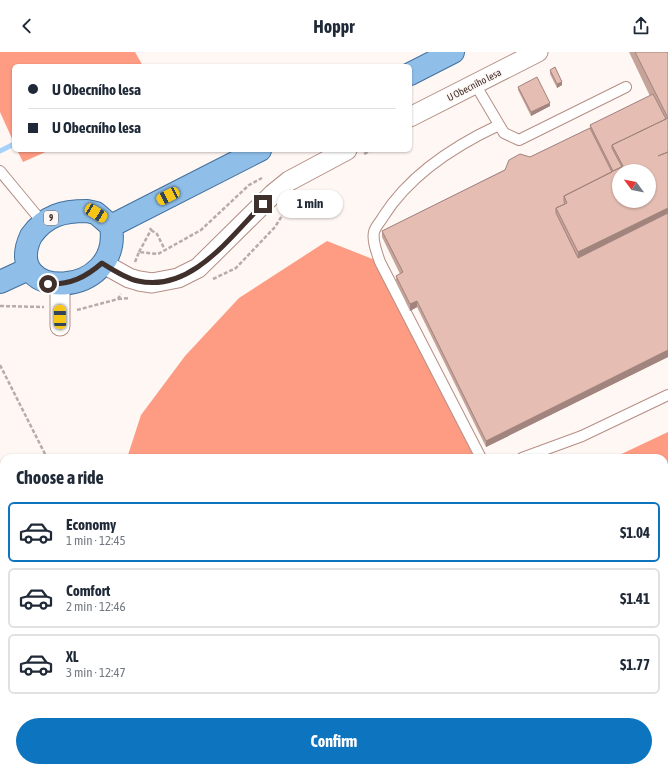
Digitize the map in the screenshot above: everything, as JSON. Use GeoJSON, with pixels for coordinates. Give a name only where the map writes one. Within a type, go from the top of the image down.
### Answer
{"type":"FeatureCollection","features":[{"type":"Feature","properties":{"kind":"main road"},"geometry":{"type":"LineString","coordinates":[[412,73],[453,52]]}},
{"type":"Feature","properties":{"kind":"main road"},"geometry":{"type":"LineString","coordinates":[[0,282],[24,271],[30,278],[40,282],[60,285],[74,281],[91,272],[102,263],[110,248],[113,237],[111,226],[256,152]]}},
{"type":"Feature","properties":{"kind":"main road","name":"9"},"geometry":{"type":"LineString","coordinates":[[24,271],[22,253],[27,243],[43,223],[66,212],[87,211],[96,213],[111,226]]}},
{"type":"Feature","properties":{"kind":"street","name":"U Obecního lesa"},"geometry":{"type":"LineString","coordinates":[[412,116],[538,52]]}},
{"type":"Feature","properties":{"kind":"street"},"geometry":{"type":"LineString","coordinates":[[102,263],[129,278],[152,282],[178,278],[198,268],[273,194],[289,181],[343,152]]}},
{"type":"Feature","properties":{"kind":"street"},"geometry":{"type":"LineString","coordinates":[[60,285],[60,317]]}},
{"type":"Feature","properties":{"kind":"lane"},"geometry":{"type":"LineString","coordinates":[[475,84],[504,133],[519,140],[626,87]]}},
{"type":"Feature","properties":{"kind":"lane"},"geometry":{"type":"LineString","coordinates":[[478,454],[380,262],[376,250],[374,232],[391,204],[433,162],[478,134],[499,125]]}},
{"type":"Feature","properties":{"kind":"lane"},"geometry":{"type":"LineString","coordinates":[[0,172],[43,223]]}},
{"type":"Feature","properties":{"kind":"lane"},"geometry":{"type":"LineString","coordinates":[[533,454],[582,436],[668,395]]}},
{"type":"Feature","properties":{"kind":"path"},"geometry":{"type":"LineString","coordinates":[[0,306],[60,317],[77,310],[118,299],[129,278],[139,252],[158,254],[201,230],[248,185],[269,174]]}},
{"type":"Feature","properties":{"kind":"path"},"geometry":{"type":"LineString","coordinates":[[236,268],[276,227]]}},
{"type":"Feature","properties":{"kind":"path"},"geometry":{"type":"LineString","coordinates":[[151,230],[157,234],[165,250]]}},
{"type":"Feature","properties":{"kind":"path"},"geometry":{"type":"LineString","coordinates":[[0,365],[44,454]]}},
{"type":"Feature","properties":{"kind":"shaded area"},"geometry":{"type":"Polygon","coordinates":[[[0,52],[135,52],[142,64],[12,64],[12,139],[0,112],[0,52]]]}},
{"type":"Feature","properties":{"kind":"shaded area"},"geometry":{"type":"Polygon","coordinates":[[[18,152],[46,152],[23,162],[18,152]]]}},
{"type":"Feature","properties":{"kind":"shaded area"},"geometry":{"type":"Polygon","coordinates":[[[327,241],[375,260],[474,454],[128,454],[141,415],[185,356],[239,298],[327,241]]]}},
{"type":"Feature","properties":{"kind":"shaded area"},"geometry":{"type":"Polygon","coordinates":[[[668,432],[668,454],[621,454],[668,432]]]}},
{"type":"Feature","properties":{"kind":"building"},"geometry":{"type":"Polygon","coordinates":[[[635,52],[668,52],[668,118],[635,52]]]}},
{"type":"Feature","properties":{"kind":"building"},"geometry":{"type":"Polygon","coordinates":[[[555,67],[562,82],[557,84],[550,70],[555,67]]]}},
{"type":"Feature","properties":{"kind":"building"},"geometry":{"type":"Polygon","coordinates":[[[537,77],[550,103],[531,112],[518,87],[537,77]]]}},
{"type":"Feature","properties":{"kind":"building"},"geometry":{"type":"Polygon","coordinates":[[[653,94],[666,119],[612,145],[612,148],[620,164],[612,164],[612,169],[590,125],[653,94]]]}},
{"type":"Feature","properties":{"kind":"building"},"geometry":{"type":"Polygon","coordinates":[[[668,118],[668,208],[578,252],[556,208],[567,203],[564,196],[612,172],[612,208],[656,208],[656,164],[622,164],[612,145],[668,118]]]}},
{"type":"Feature","properties":{"kind":"building"},"geometry":{"type":"Polygon","coordinates":[[[590,128],[612,172],[564,196],[565,204],[556,208],[556,213],[578,258],[668,213],[668,350],[486,441],[417,301],[410,304],[396,276],[403,272],[382,231],[505,170],[509,160],[520,154],[530,157],[590,128]]]}},
{"type":"Feature","properties":{"kind":"waterway"},"geometry":{"type":"LineString","coordinates":[[0,151],[12,145]]}},
{"type":"Feature","properties":{"kind":"route"},"geometry":{"type":"LineString","coordinates":[[48,284],[60,285],[74,281],[91,272],[102,263],[129,278],[138,281],[152,282],[178,278],[198,268],[214,254],[263,204]]}}]}
